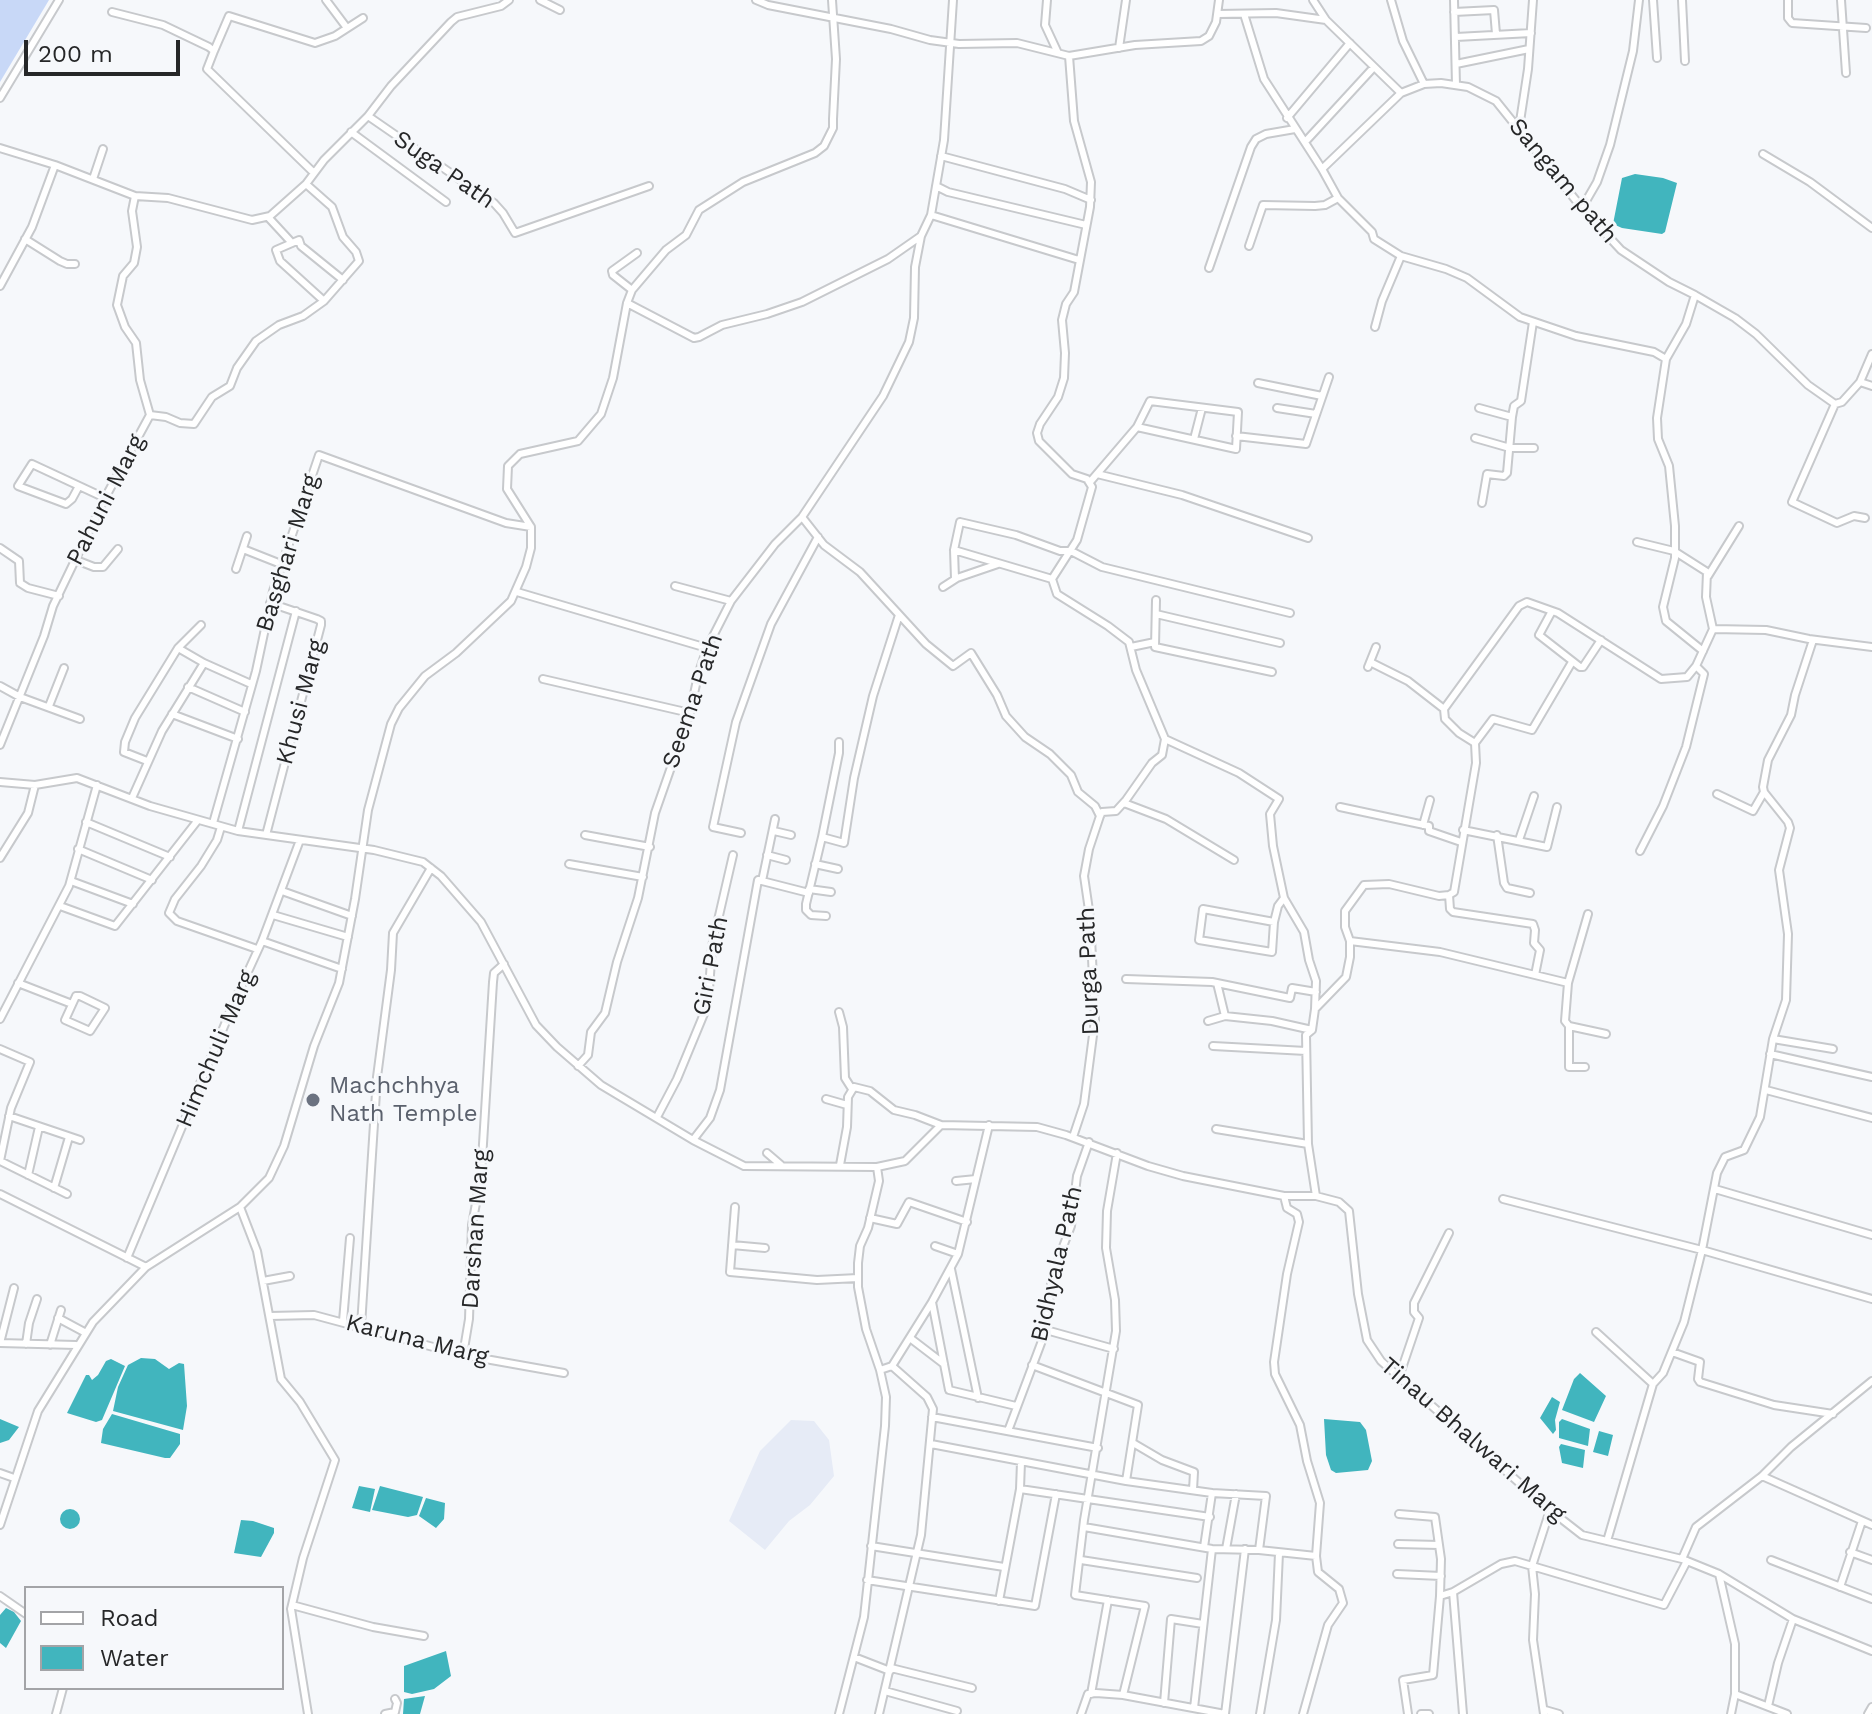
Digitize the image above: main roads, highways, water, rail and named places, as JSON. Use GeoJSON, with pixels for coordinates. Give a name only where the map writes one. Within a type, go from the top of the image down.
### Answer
{"type":"FeatureCollection","features":[{"type":"Feature","properties":{"kind":"water"},"geometry":{"type":"Polygon","coordinates":[[[1635,174],[1677,183],[1662,234],[1613,224],[1622,178],[1635,174]]]}},
{"type":"Feature","properties":{"kind":"water"},"geometry":{"type":"Polygon","coordinates":[[[141,1358],[155,1359],[169,1369],[179,1363],[184,1364],[187,1406],[183,1430],[113,1411],[118,1387],[128,1365],[141,1358]]]}},
{"type":"Feature","properties":{"kind":"water"},"geometry":{"type":"Polygon","coordinates":[[[111,1359],[125,1366],[102,1420],[96,1422],[67,1413],[86,1375],[92,1380],[111,1359]]]}},
{"type":"Feature","properties":{"kind":"water"},"geometry":{"type":"Polygon","coordinates":[[[1580,1373],[1606,1396],[1594,1422],[1562,1410],[1574,1379],[1580,1373]]]}},
{"type":"Feature","properties":{"kind":"water"},"geometry":{"type":"Polygon","coordinates":[[[1552,1397],[1560,1402],[1553,1434],[1540,1418],[1552,1397]]]}},
{"type":"Feature","properties":{"kind":"water"},"geometry":{"type":"Polygon","coordinates":[[[112,1414],[180,1434],[180,1444],[170,1458],[165,1458],[101,1443],[103,1429],[112,1414]]]}},
{"type":"Feature","properties":{"kind":"water"},"geometry":{"type":"Polygon","coordinates":[[[0,1419],[19,1427],[9,1440],[0,1443],[0,1419]]]}},
{"type":"Feature","properties":{"kind":"water"},"geometry":{"type":"Polygon","coordinates":[[[1324,1419],[1360,1422],[1366,1430],[1372,1461],[1368,1470],[1336,1473],[1331,1470],[1326,1455],[1324,1419]]]}},
{"type":"Feature","properties":{"kind":"water"},"geometry":{"type":"Polygon","coordinates":[[[1562,1419],[1590,1429],[1588,1446],[1559,1438],[1559,1422],[1562,1419]]]}},
{"type":"Feature","properties":{"kind":"water"},"geometry":{"type":"Polygon","coordinates":[[[1599,1431],[1613,1435],[1608,1456],[1593,1452],[1599,1431]]]}},
{"type":"Feature","properties":{"kind":"water"},"geometry":{"type":"Polygon","coordinates":[[[1561,1444],[1585,1450],[1583,1468],[1562,1463],[1561,1444]]]}},
{"type":"Feature","properties":{"kind":"water"},"geometry":{"type":"Polygon","coordinates":[[[359,1486],[375,1489],[370,1512],[352,1508],[359,1486]]]}},
{"type":"Feature","properties":{"kind":"water"},"geometry":{"type":"Polygon","coordinates":[[[380,1486],[423,1497],[417,1515],[408,1517],[372,1510],[380,1486]]]}},
{"type":"Feature","properties":{"kind":"water"},"geometry":{"type":"Polygon","coordinates":[[[426,1498],[445,1503],[444,1519],[436,1528],[419,1516],[426,1498]]]}},
{"type":"Feature","properties":{"kind":"water"},"geometry":{"type":"Polygon","coordinates":[[[70,1509],[77,1512],[80,1519],[77,1526],[70,1529],[63,1526],[60,1519],[63,1512],[70,1509]]]}},
{"type":"Feature","properties":{"kind":"water"},"geometry":{"type":"Polygon","coordinates":[[[241,1520],[274,1528],[261,1557],[234,1553],[241,1520]]]}},
{"type":"Feature","properties":{"kind":"water"},"geometry":{"type":"Polygon","coordinates":[[[6,1608],[21,1621],[6,1648],[0,1643],[0,1615],[6,1608]]]}},
{"type":"Feature","properties":{"kind":"water"},"geometry":{"type":"Polygon","coordinates":[[[446,1651],[451,1676],[434,1689],[412,1694],[404,1692],[404,1666],[446,1651]]]}},
{"type":"Feature","properties":{"kind":"water"},"geometry":{"type":"Polygon","coordinates":[[[425,1696],[420,1714],[403,1714],[404,1699],[425,1696]]]}},
{"type":"Feature","properties":{"kind":"place","name":"Machchhya Nath Temple"},"geometry":{"type":"Point","coordinates":[313,1100]}}]}
